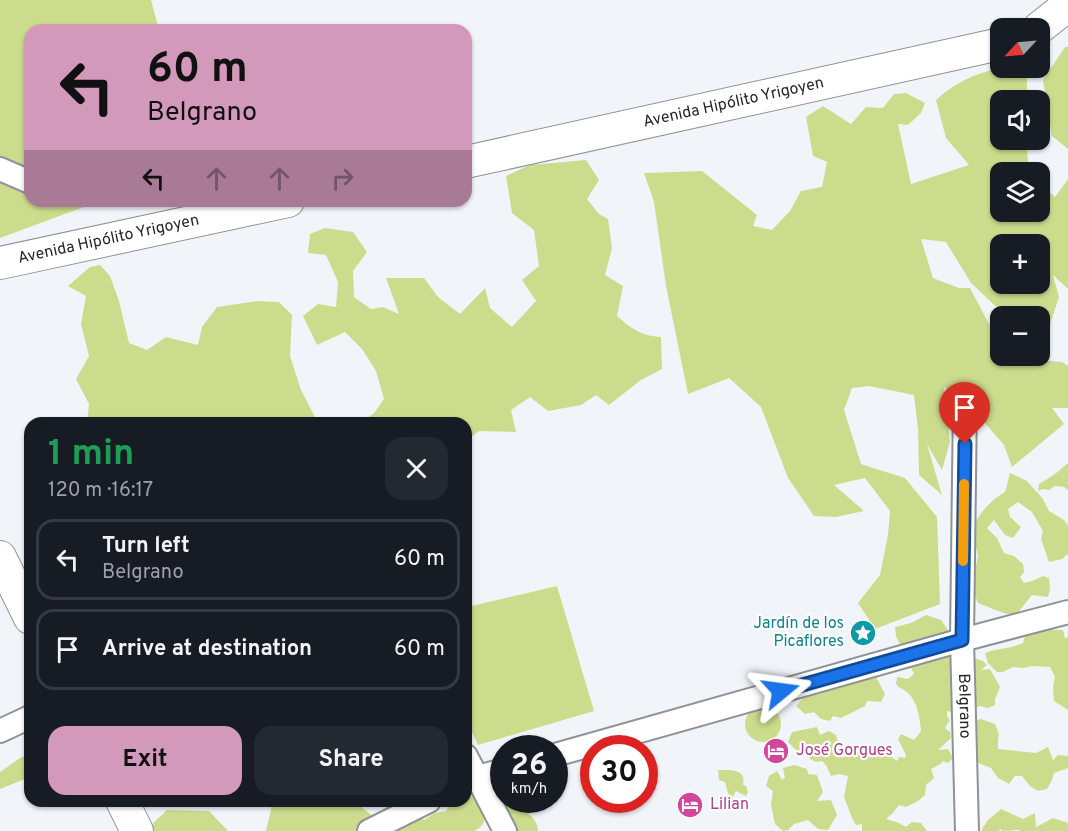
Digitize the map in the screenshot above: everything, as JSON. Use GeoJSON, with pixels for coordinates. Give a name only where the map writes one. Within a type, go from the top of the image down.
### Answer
{"type":"FeatureCollection","features":[{"type":"Feature","properties":{"kind":"main road"},"geometry":{"type":"LineString","coordinates":[[1050,19],[1068,5]]}},
{"type":"Feature","properties":{"kind":"main road","name":"Avenida Hipólito Yrigoyen"},"geometry":{"type":"LineString","coordinates":[[472,161],[990,46]]}},
{"type":"Feature","properties":{"kind":"main road","name":"Avenida Hipólito Yrigoyen"},"geometry":{"type":"LineString","coordinates":[[0,263],[260,207]]}},
{"type":"Feature","properties":{"kind":"main road"},"geometry":{"type":"LineString","coordinates":[[0,557],[24,606]]}},
{"type":"Feature","properties":{"kind":"main road"},"geometry":{"type":"LineString","coordinates":[[125,807],[137,831]]}},
{"type":"Feature","properties":{"kind":"street"},"geometry":{"type":"LineString","coordinates":[[0,169],[24,179]]}},
{"type":"Feature","properties":{"kind":"street","name":"Belgrano"},"geometry":{"type":"LineString","coordinates":[[965,400],[962,640],[967,831]]}},
{"type":"Feature","properties":{"kind":"street"},"geometry":{"type":"LineString","coordinates":[[568,751],[1068,612]]}},
{"type":"Feature","properties":{"kind":"street"},"geometry":{"type":"LineString","coordinates":[[0,731],[24,720]]}},
{"type":"Feature","properties":{"kind":"street"},"geometry":{"type":"LineString","coordinates":[[490,774],[472,780],[505,831]]}},
{"type":"Feature","properties":{"kind":"street"},"geometry":{"type":"LineString","coordinates":[[369,831],[417,807]]}},
{"type":"Feature","properties":{"kind":"green space"},"geometry":{"type":"Polygon","coordinates":[[[0,0],[151,0],[157,24],[24,24],[24,207],[84,207],[0,238],[0,0]]]}},
{"type":"Feature","properties":{"kind":"green space"},"geometry":{"type":"Polygon","coordinates":[[[1065,47],[1068,47],[1068,149],[1052,136],[1050,90],[1045,90],[1043,80],[1050,78],[1050,70],[1065,47]]]}},
{"type":"Feature","properties":{"kind":"green space"},"geometry":{"type":"Polygon","coordinates":[[[990,71],[990,78],[1027,78],[1027,90],[990,90],[990,150],[1027,150],[1028,162],[990,162],[990,222],[1050,222],[1050,193],[1055,197],[1068,179],[1068,289],[1053,275],[1059,297],[1050,324],[1050,306],[995,306],[971,283],[946,242],[921,239],[933,278],[959,288],[970,288],[990,325],[990,366],[1050,366],[1050,361],[1062,362],[1068,366],[1068,408],[1052,408],[1064,424],[1012,467],[1004,445],[965,400],[944,387],[950,442],[942,470],[927,444],[942,495],[919,475],[918,429],[914,395],[869,386],[852,388],[844,410],[861,464],[905,478],[937,517],[940,604],[875,629],[858,603],[880,575],[890,511],[865,478],[834,485],[864,511],[836,517],[814,516],[788,478],[761,407],[729,378],[688,394],[666,286],[654,202],[644,173],[702,171],[757,215],[753,226],[772,230],[790,211],[801,191],[822,187],[827,162],[813,156],[806,117],[823,106],[851,124],[866,107],[883,108],[894,94],[906,93],[925,103],[921,113],[908,125],[898,124],[911,184],[969,165],[946,138],[936,100],[957,84],[990,71]]]}},
{"type":"Feature","properties":{"kind":"green space"},"geometry":{"type":"Polygon","coordinates":[[[586,160],[599,180],[587,199],[599,214],[608,219],[612,248],[605,275],[623,286],[617,316],[637,331],[661,337],[662,369],[641,380],[609,405],[596,395],[581,405],[548,411],[530,397],[511,410],[516,432],[479,431],[472,436],[472,417],[368,417],[384,399],[376,371],[362,349],[345,332],[317,345],[303,316],[318,304],[336,307],[338,282],[326,255],[308,253],[310,234],[325,228],[353,232],[367,252],[353,271],[354,297],[371,309],[383,307],[399,314],[386,278],[424,278],[438,297],[460,314],[485,288],[490,308],[512,327],[536,301],[522,280],[539,266],[534,230],[512,213],[506,176],[530,165],[586,160]]]}},
{"type":"Feature","properties":{"kind":"green space"},"geometry":{"type":"Polygon","coordinates":[[[100,265],[110,276],[119,301],[129,343],[147,350],[166,337],[198,345],[202,327],[217,307],[257,301],[279,302],[292,315],[290,356],[301,390],[315,417],[88,417],[89,404],[76,379],[89,356],[81,324],[86,296],[68,286],[90,267],[100,265]]]}},
{"type":"Feature","properties":{"kind":"green space"},"geometry":{"type":"Polygon","coordinates":[[[1068,463],[1068,490],[1055,486],[1049,490],[1038,491],[1039,484],[1068,463]]]}},
{"type":"Feature","properties":{"kind":"green space"},"geometry":{"type":"Polygon","coordinates":[[[1010,473],[1027,481],[1043,499],[1049,511],[1064,520],[1068,526],[1068,554],[1062,559],[1049,562],[1041,539],[1043,531],[1032,512],[1018,502],[1008,509],[1010,517],[1021,527],[1013,538],[1005,535],[994,520],[987,528],[997,538],[1004,553],[1014,556],[1023,564],[1024,572],[1020,577],[1024,583],[1043,576],[1049,578],[1048,597],[1032,595],[1016,615],[978,603],[972,588],[978,555],[971,528],[990,503],[1005,492],[1010,473]]]}},
{"type":"Feature","properties":{"kind":"green space"},"geometry":{"type":"Polygon","coordinates":[[[557,586],[594,711],[512,735],[490,735],[490,741],[478,745],[472,732],[472,606],[557,586]]]}},
{"type":"Feature","properties":{"kind":"green space"},"geometry":{"type":"Polygon","coordinates":[[[926,615],[941,620],[972,657],[987,665],[981,670],[990,669],[1000,687],[995,705],[988,708],[979,706],[972,712],[967,704],[952,712],[947,711],[950,720],[945,728],[950,732],[951,738],[938,750],[948,749],[953,758],[948,763],[942,761],[931,769],[934,778],[926,785],[925,795],[906,807],[899,805],[886,819],[906,827],[912,822],[921,823],[927,831],[862,831],[862,824],[856,825],[844,797],[848,776],[839,774],[831,776],[822,761],[816,762],[810,759],[808,750],[801,755],[788,742],[792,732],[817,727],[820,735],[829,731],[836,735],[842,758],[858,750],[880,746],[897,761],[899,757],[905,758],[906,755],[898,739],[901,734],[914,740],[921,731],[914,701],[896,684],[897,677],[908,679],[914,674],[896,636],[895,627],[911,623],[926,615]]]}},
{"type":"Feature","properties":{"kind":"green space"},"geometry":{"type":"Polygon","coordinates":[[[1036,629],[1063,630],[1065,639],[1068,636],[1068,710],[1054,701],[1055,677],[1050,667],[1013,667],[997,672],[988,663],[985,653],[1023,643],[1026,632],[1036,629]]]}},
{"type":"Feature","properties":{"kind":"green space"},"geometry":{"type":"Polygon","coordinates":[[[875,675],[885,694],[881,702],[867,701],[865,706],[841,718],[833,716],[830,721],[821,719],[814,712],[805,714],[796,706],[804,697],[808,678],[875,675]]]}},
{"type":"Feature","properties":{"kind":"green space"},"geometry":{"type":"Polygon","coordinates":[[[763,706],[775,712],[781,724],[775,736],[763,742],[751,736],[745,724],[751,712],[763,706]]]}},
{"type":"Feature","properties":{"kind":"green space"},"geometry":{"type":"Polygon","coordinates":[[[981,719],[995,724],[999,734],[998,749],[1036,753],[1048,747],[1053,760],[1058,755],[1068,756],[1068,768],[1054,773],[1047,789],[1038,791],[1030,786],[1022,776],[1015,776],[1009,784],[998,778],[991,768],[976,762],[977,750],[970,744],[971,722],[981,719]]]}},
{"type":"Feature","properties":{"kind":"green space"},"geometry":{"type":"Polygon","coordinates":[[[24,756],[24,779],[0,789],[0,772],[24,756]]]}},
{"type":"Feature","properties":{"kind":"green space"},"geometry":{"type":"Polygon","coordinates":[[[794,765],[807,769],[808,774],[817,775],[823,792],[817,801],[831,800],[837,815],[828,830],[818,829],[808,820],[794,824],[788,830],[783,831],[775,824],[771,805],[773,791],[766,786],[769,776],[777,771],[782,780],[785,778],[783,768],[794,765]]]}},
{"type":"Feature","properties":{"kind":"green space"},"geometry":{"type":"Polygon","coordinates":[[[718,770],[732,770],[740,773],[744,779],[743,785],[746,786],[748,792],[746,796],[736,791],[732,798],[725,782],[719,780],[718,770]]]}},
{"type":"Feature","properties":{"kind":"green space"},"geometry":{"type":"Polygon","coordinates":[[[479,796],[484,811],[483,825],[474,831],[391,831],[416,816],[424,820],[435,813],[446,811],[448,807],[472,807],[472,797],[479,796]]]}},
{"type":"Feature","properties":{"kind":"green space"},"geometry":{"type":"Polygon","coordinates":[[[272,807],[361,807],[375,818],[355,831],[266,831],[272,807]]]}},
{"type":"Feature","properties":{"kind":"green space"},"geometry":{"type":"Polygon","coordinates":[[[1001,809],[1023,819],[1035,813],[1036,827],[1053,818],[1068,823],[1068,831],[1003,831],[1000,829],[999,831],[982,831],[988,820],[1001,809]]]}},
{"type":"Feature","properties":{"kind":"green space"},"geometry":{"type":"Polygon","coordinates":[[[167,810],[209,811],[228,831],[152,831],[149,827],[167,810]]]}},
{"type":"Feature","properties":{"kind":"green space"},"geometry":{"type":"Polygon","coordinates":[[[491,813],[527,813],[537,824],[538,831],[491,831],[491,813]]]}},
{"type":"Feature","properties":{"kind":"slow traffic"},"geometry":{"type":"LineString","coordinates":[[963,561],[964,484]]}},
{"type":"Feature","properties":{"kind":"place","name":"Jardín de los Picaflores"},"geometry":{"type":"Point","coordinates":[863,633]}},
{"type":"Feature","properties":{"kind":"place","name":"José Gorgues"},"geometry":{"type":"Point","coordinates":[776,751]}},
{"type":"Feature","properties":{"kind":"place","name":"Lilian"},"geometry":{"type":"Point","coordinates":[690,805]}},
{"type":"Feature","properties":{"kind":"route"},"geometry":{"type":"LineString","coordinates":[[781,691],[962,640],[965,444]]}}]}
